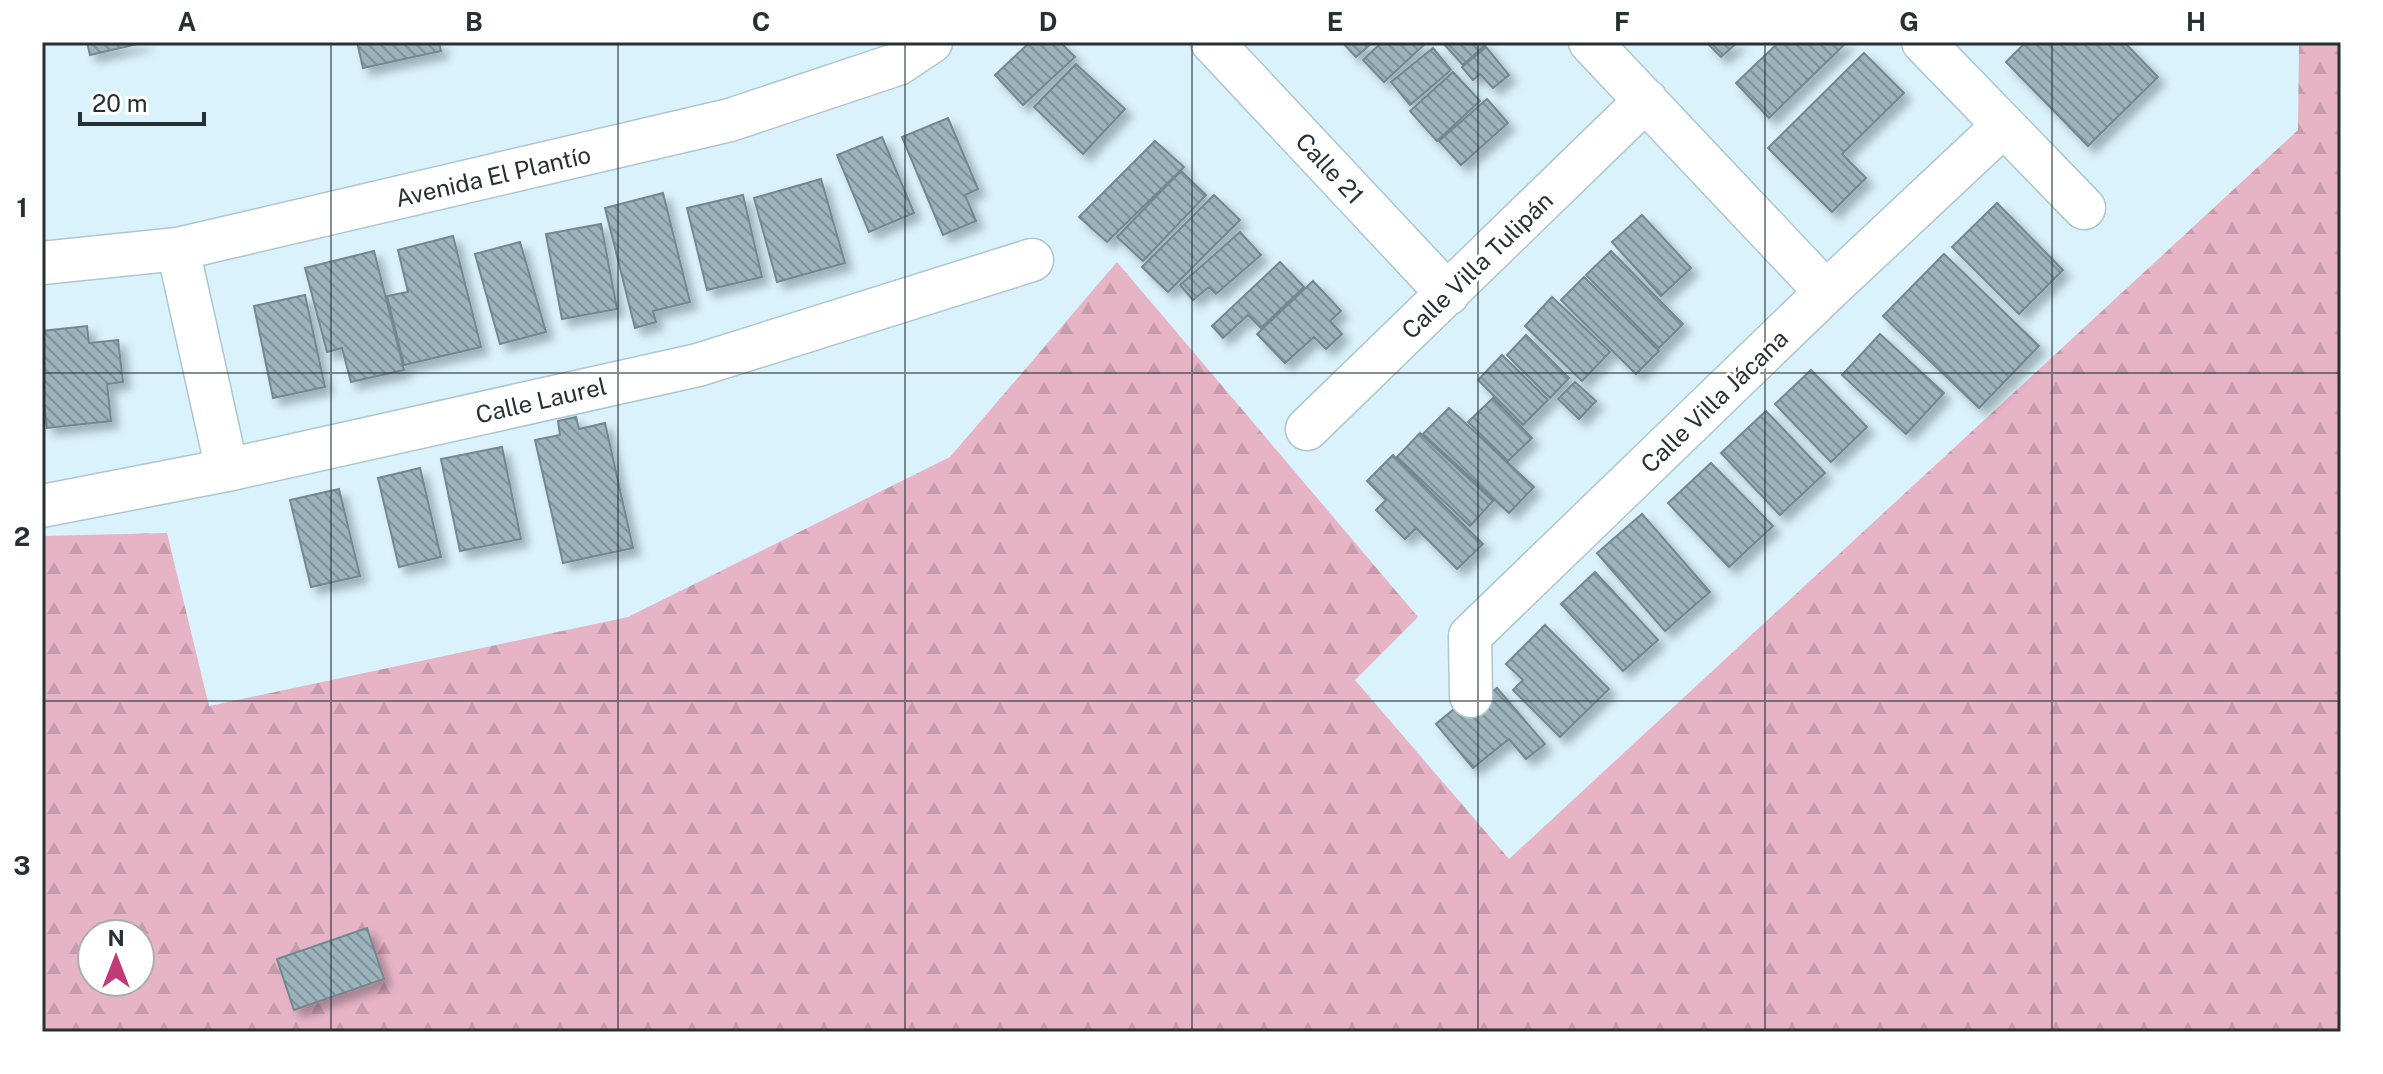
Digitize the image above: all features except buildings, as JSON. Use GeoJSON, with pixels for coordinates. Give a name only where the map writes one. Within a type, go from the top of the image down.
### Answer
{"type":"FeatureCollection","features":[{"type":"Feature","properties":{"kind":"street","name":"Avenida El Plantío"},"geometry":{"type":"LineString","coordinates":[[42,263],[178,249],[730,120],[898,64],[931,42]]}},
{"type":"Feature","properties":{"kind":"street","name":"Calle 21"},"geometry":{"type":"LineString","coordinates":[[1212,42],[1448,294]]}},
{"type":"Feature","properties":{"kind":"street"},"geometry":{"type":"LineString","coordinates":[[1590,42],[1826,292]]}},
{"type":"Feature","properties":{"kind":"street"},"geometry":{"type":"LineString","coordinates":[[1923,42],[2084,208]]}},
{"type":"Feature","properties":{"kind":"street","name":"Calle Villa Tulipán"},"geometry":{"type":"LineString","coordinates":[[1307,429],[1646,100]]}},
{"type":"Feature","properties":{"kind":"street","name":"Calle Villa Jácana"},"geometry":{"type":"LineString","coordinates":[[1471,696],[1470,636],[1826,292],[2003,126]]}},
{"type":"Feature","properties":{"kind":"street"},"geometry":{"type":"LineString","coordinates":[[178,249],[227,470]]}},
{"type":"Feature","properties":{"kind":"street","name":"Calle Laurel"},"geometry":{"type":"LineString","coordinates":[[42,506],[227,470],[698,365],[1032,260]]}},
{"type":"Feature","properties":{"kind":"green space"},"geometry":{"type":"Polygon","coordinates":[[[2299,42],[2341,42],[2341,1032],[42,1032],[42,536],[167,533],[209,706],[628,617],[950,457],[1117,262],[1418,617],[1355,680],[1509,859],[2298,130],[2299,42]]]}}]}
